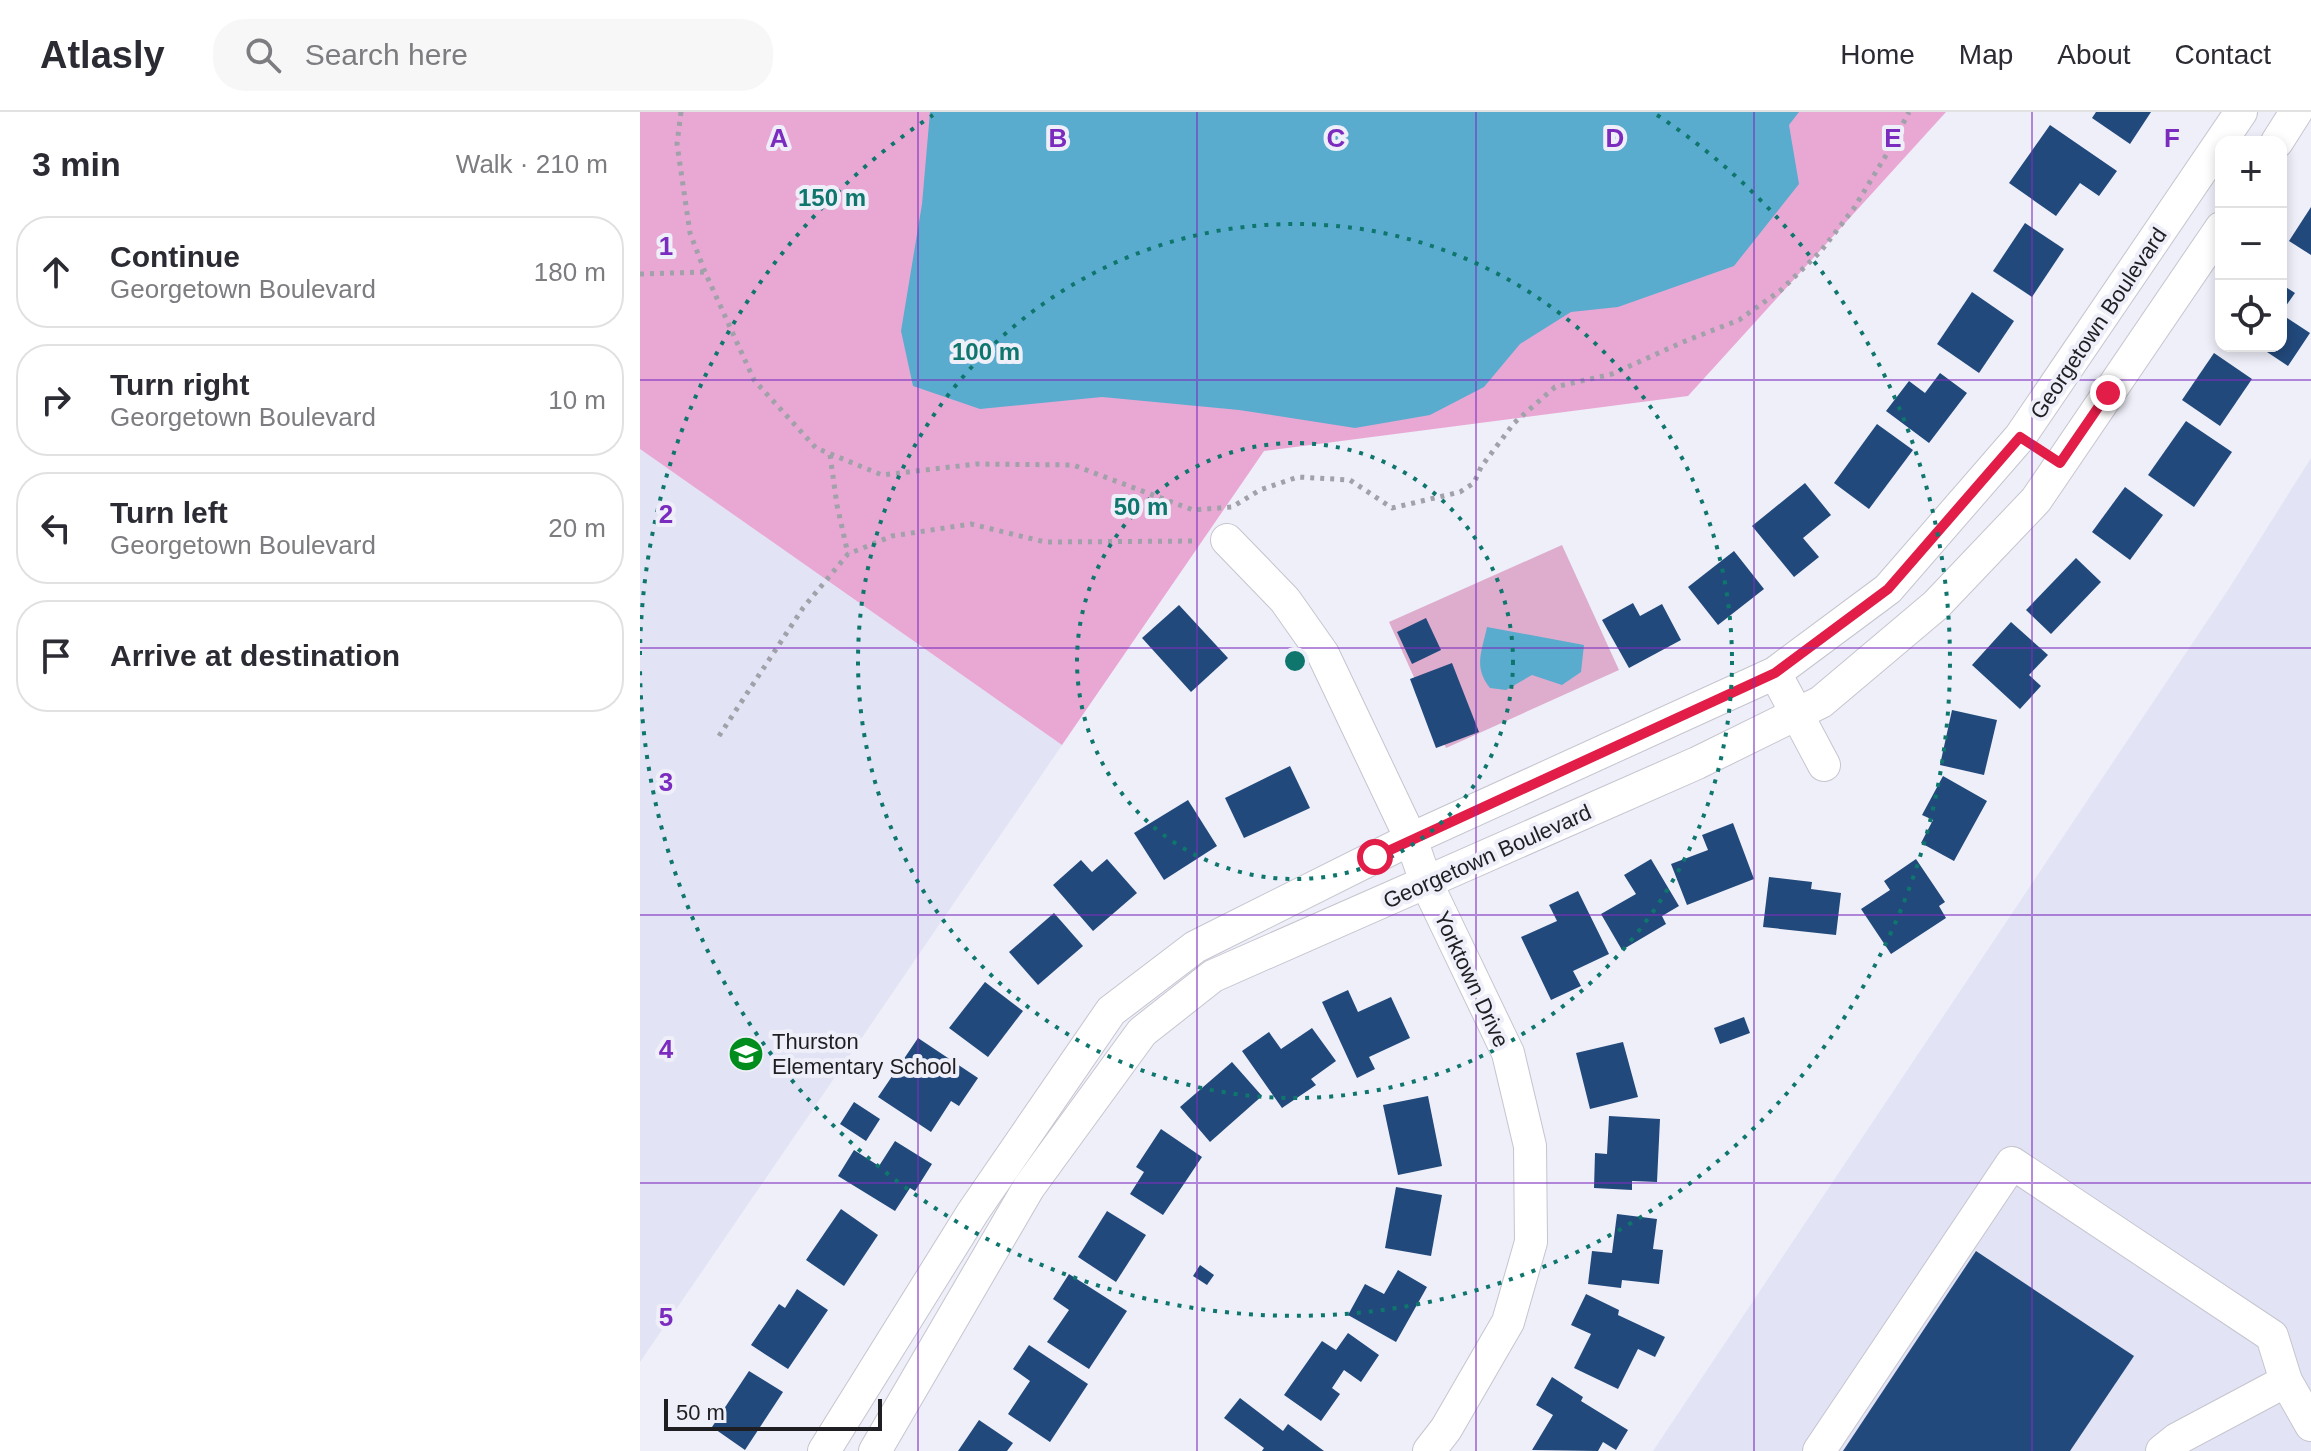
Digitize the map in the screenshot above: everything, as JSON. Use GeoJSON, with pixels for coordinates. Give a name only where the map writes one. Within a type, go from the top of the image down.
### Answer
{"type":"FeatureCollection","features":[{"type":"Feature","properties":{"kind":"street","name":"Georgetown Boulevard"},"geometry":{"type":"LineString","coordinates":[[824,1451],[973,1212],[1111,1011],[1195,947],[1411,839],[1775,673],[1888,589],[2020,437],[2241,112]]}},
{"type":"Feature","properties":{"kind":"street"},"geometry":{"type":"LineString","coordinates":[[2281,136],[2296,112]]}},
{"type":"Feature","properties":{"kind":"street","name":"Georgetown Boulevard"},"geometry":{"type":"LineString","coordinates":[[2176,209],[2215,228]]}},
{"type":"Feature","properties":{"kind":"street","name":"Georgetown Boulevard"},"geometry":{"type":"LineString","coordinates":[[875,1451],[1029,1187],[1142,1032],[1213,976],[1697,763],[1821,702],[1936,605],[2036,500],[2215,236]]}},
{"type":"Feature","properties":{"kind":"street","name":"Georgetown Boulevard"},"geometry":{"type":"LineString","coordinates":[[2020,437],[2060,463]]}},
{"type":"Feature","properties":{"kind":"street","name":"Yorktown Drive"},"geometry":{"type":"LineString","coordinates":[[1227,540],[1285,600],[1323,654],[1411,839],[1426,882],[1508,1053],[1530,1146],[1531,1242],[1508,1322],[1446,1429],[1429,1451]]}},
{"type":"Feature","properties":{"kind":"street"},"geometry":{"type":"LineString","coordinates":[[1775,673],[1824,765]]}},
{"type":"Feature","properties":{"kind":"street"},"geometry":{"type":"LineString","coordinates":[[1163,971],[1180,1002]]}},
{"type":"Feature","properties":{"kind":"street"},"geometry":{"type":"LineString","coordinates":[[1819,1451],[2012,1163],[2272,1336],[2286,1381],[2311,1425]]}},
{"type":"Feature","properties":{"kind":"street"},"geometry":{"type":"LineString","coordinates":[[940,1264],[972,1285]]}},
{"type":"Feature","properties":{"kind":"street"},"geometry":{"type":"LineString","coordinates":[[2162,1451],[2177,1439],[2286,1381]]}},
{"type":"Feature","properties":{"kind":"path"},"geometry":{"type":"LineString","coordinates":[[681,112],[677,144],[690,233],[705,272],[754,380],[816,448],[882,475],[976,464],[1073,465],[1193,510],[1232,507],[1260,490],[1298,477],[1350,480],[1392,508],[1460,492],[1474,483],[1481,467],[1514,423],[1555,387],[1612,374],[1739,320],[1781,290],[1821,251],[1854,208],[1909,112]]}},
{"type":"Feature","properties":{"kind":"path"},"geometry":{"type":"LineString","coordinates":[[640,274],[705,272]]}},
{"type":"Feature","properties":{"kind":"path"},"geometry":{"type":"LineString","coordinates":[[830,454],[848,554]]}},
{"type":"Feature","properties":{"kind":"path"},"geometry":{"type":"LineString","coordinates":[[719,736],[803,608],[848,554],[892,536],[971,524],[1045,542],[1227,540]]}},
{"type":"Feature","properties":{"kind":"shaded area"},"geometry":{"type":"Polygon","coordinates":[[[640,112],[1946,112],[1688,396],[1264,451],[1062,745],[640,449],[640,112]]]}},
{"type":"Feature","properties":{"kind":"shaded area","name":"Thurston Elementary School"},"geometry":{"type":"Polygon","coordinates":[[[640,449],[1062,745],[640,1362],[640,449]]]}},
{"type":"Feature","properties":{"kind":"shaded area"},"geometry":{"type":"Polygon","coordinates":[[[2311,458],[2311,1451],[1653,1451],[2230,587],[2311,458]]]}},
{"type":"Feature","properties":{"kind":"shaded area"},"geometry":{"type":"Polygon","coordinates":[[[1562,545],[1619,670],[1446,748],[1389,622],[1562,545]]]}},
{"type":"Feature","properties":{"kind":"water"},"geometry":{"type":"Polygon","coordinates":[[[930,112],[1799,112],[1789,125],[1799,184],[1734,266],[1618,307],[1571,312],[1520,344],[1484,387],[1430,415],[1355,428],[1239,410],[1102,397],[980,409],[913,386],[901,331],[922,204],[930,112]]]}},
{"type":"Feature","properties":{"kind":"water"},"geometry":{"type":"Polygon","coordinates":[[[1487,627],[1584,645],[1581,672],[1562,685],[1532,675],[1506,690],[1490,688],[1480,666],[1487,627]]]}},
{"type":"Feature","properties":{"kind":"building"},"geometry":{"type":"Polygon","coordinates":[[[2096,112],[2151,112],[2130,144],[2092,118],[2096,112]]]}},
{"type":"Feature","properties":{"kind":"building"},"geometry":{"type":"Polygon","coordinates":[[[2050,125],[2117,171],[2099,196],[2080,183],[2056,216],[2009,183],[2050,125]]]}},
{"type":"Feature","properties":{"kind":"building"},"geometry":{"type":"Polygon","coordinates":[[[2311,207],[2311,255],[2289,241],[2311,207]]]}},
{"type":"Feature","properties":{"kind":"building"},"geometry":{"type":"Polygon","coordinates":[[[2025,223],[2064,249],[2032,297],[1993,271],[2025,223]]]}},
{"type":"Feature","properties":{"kind":"building"},"geometry":{"type":"Polygon","coordinates":[[[2287,288],[2295,293],[2287,304],[2287,288]]]}},
{"type":"Feature","properties":{"kind":"building"},"geometry":{"type":"Polygon","coordinates":[[[1972,292],[2014,321],[1979,373],[1937,344],[1972,292]]]}},
{"type":"Feature","properties":{"kind":"building"},"geometry":{"type":"Polygon","coordinates":[[[2287,318],[2310,333],[2288,366],[2267,352],[2287,352],[2287,318]]]}},
{"type":"Feature","properties":{"kind":"building"},"geometry":{"type":"Polygon","coordinates":[[[2214,353],[2252,379],[2220,426],[2182,400],[2214,353]]]}},
{"type":"Feature","properties":{"kind":"building"},"geometry":{"type":"Polygon","coordinates":[[[1940,373],[1967,393],[1929,443],[1886,411],[1909,381],[1925,393],[1940,373]]]}},
{"type":"Feature","properties":{"kind":"building"},"geometry":{"type":"Polygon","coordinates":[[[2186,421],[2232,452],[2194,507],[2148,475],[2186,421]]]}},
{"type":"Feature","properties":{"kind":"building"},"geometry":{"type":"Polygon","coordinates":[[[1877,424],[1913,450],[1869,509],[1834,483],[1877,424]]]}},
{"type":"Feature","properties":{"kind":"building"},"geometry":{"type":"Polygon","coordinates":[[[1805,483],[1831,515],[1803,538],[1819,557],[1794,577],[1752,526],[1805,483]]]}},
{"type":"Feature","properties":{"kind":"building"},"geometry":{"type":"Polygon","coordinates":[[[2125,487],[2163,515],[2130,560],[2092,532],[2125,487]]]}},
{"type":"Feature","properties":{"kind":"building"},"geometry":{"type":"Polygon","coordinates":[[[1734,551],[1764,589],[1718,625],[1688,587],[1734,551]]]}},
{"type":"Feature","properties":{"kind":"building"},"geometry":{"type":"Polygon","coordinates":[[[2076,558],[2101,582],[2051,634],[2026,610],[2076,558]]]}},
{"type":"Feature","properties":{"kind":"building"},"geometry":{"type":"Polygon","coordinates":[[[1633,603],[1640,616],[1662,604],[1681,640],[1629,668],[1602,620],[1633,603]]]}},
{"type":"Feature","properties":{"kind":"building"},"geometry":{"type":"Polygon","coordinates":[[[1179,605],[1228,658],[1191,692],[1142,638],[1179,605]]]}},
{"type":"Feature","properties":{"kind":"building"},"geometry":{"type":"Polygon","coordinates":[[[1426,618],[1441,650],[1412,664],[1397,632],[1426,618]]]}},
{"type":"Feature","properties":{"kind":"building"},"geometry":{"type":"Polygon","coordinates":[[[2011,622],[2048,655],[2029,675],[2041,686],[2020,709],[1972,665],[2011,622]]]}},
{"type":"Feature","properties":{"kind":"building"},"geometry":{"type":"Polygon","coordinates":[[[1452,663],[1479,732],[1436,748],[1410,679],[1452,663]]]}},
{"type":"Feature","properties":{"kind":"building"},"geometry":{"type":"Polygon","coordinates":[[[1952,710],[1997,720],[1984,775],[1940,765],[1952,710]]]}},
{"type":"Feature","properties":{"kind":"building"},"geometry":{"type":"Polygon","coordinates":[[[1290,766],[1310,808],[1244,838],[1225,798],[1290,766]]]}},
{"type":"Feature","properties":{"kind":"building"},"geometry":{"type":"Polygon","coordinates":[[[1943,776],[1987,801],[1954,861],[1921,843],[1933,820],[1922,815],[1943,776]]]}},
{"type":"Feature","properties":{"kind":"building"},"geometry":{"type":"Polygon","coordinates":[[[1188,800],[1217,846],[1164,880],[1134,833],[1188,800]]]}},
{"type":"Feature","properties":{"kind":"building"},"geometry":{"type":"Polygon","coordinates":[[[1733,823],[1754,879],[1687,905],[1671,864],[1708,850],[1702,835],[1733,823]]]}},
{"type":"Feature","properties":{"kind":"building"},"geometry":{"type":"Polygon","coordinates":[[[1107,859],[1137,893],[1093,931],[1053,885],[1081,860],[1092,872],[1107,859]]]}},
{"type":"Feature","properties":{"kind":"building"},"geometry":{"type":"Polygon","coordinates":[[[1651,859],[1679,906],[1662,916],[1666,924],[1622,950],[1601,914],[1636,894],[1624,875],[1651,859]]]}},
{"type":"Feature","properties":{"kind":"building"},"geometry":{"type":"Polygon","coordinates":[[[1916,859],[1945,902],[1939,906],[1946,918],[1891,954],[1861,909],[1890,890],[1884,881],[1916,859]]]}},
{"type":"Feature","properties":{"kind":"building"},"geometry":{"type":"Polygon","coordinates":[[[1769,877],[1812,882],[1811,889],[1841,893],[1836,935],[1763,927],[1769,877]]]}},
{"type":"Feature","properties":{"kind":"building"},"geometry":{"type":"Polygon","coordinates":[[[1578,891],[1609,954],[1573,971],[1581,986],[1551,1000],[1521,937],[1557,921],[1549,905],[1578,891]]]}},
{"type":"Feature","properties":{"kind":"building"},"geometry":{"type":"Polygon","coordinates":[[[1054,913],[1083,946],[1038,985],[1009,952],[1054,913]]]}},
{"type":"Feature","properties":{"kind":"building"},"geometry":{"type":"Polygon","coordinates":[[[985,982],[1023,1011],[988,1057],[949,1028],[985,982]]]}},
{"type":"Feature","properties":{"kind":"building"},"geometry":{"type":"Polygon","coordinates":[[[1348,990],[1358,1012],[1391,997],[1410,1038],[1369,1057],[1375,1069],[1357,1078],[1322,1002],[1348,990]]]}},
{"type":"Feature","properties":{"kind":"building"},"geometry":{"type":"Polygon","coordinates":[[[1744,1017],[1750,1033],[1720,1044],[1714,1028],[1744,1017]]]}},
{"type":"Feature","properties":{"kind":"building"},"geometry":{"type":"Polygon","coordinates":[[[1312,1028],[1336,1061],[1311,1079],[1316,1085],[1282,1108],[1242,1051],[1269,1032],[1281,1049],[1312,1028]]]}},
{"type":"Feature","properties":{"kind":"building"},"geometry":{"type":"Polygon","coordinates":[[[918,1038],[978,1078],[959,1106],[951,1101],[931,1132],[878,1097],[918,1038]]]}},
{"type":"Feature","properties":{"kind":"building"},"geometry":{"type":"Polygon","coordinates":[[[1623,1042],[1638,1097],[1590,1109],[1576,1053],[1623,1042]]]}},
{"type":"Feature","properties":{"kind":"building"},"geometry":{"type":"Polygon","coordinates":[[[1232,1062],[1262,1096],[1210,1142],[1180,1107],[1232,1062]]]}},
{"type":"Feature","properties":{"kind":"building"},"geometry":{"type":"Polygon","coordinates":[[[1428,1096],[1442,1166],[1398,1175],[1383,1105],[1428,1096]]]}},
{"type":"Feature","properties":{"kind":"building"},"geometry":{"type":"Polygon","coordinates":[[[854,1102],[880,1119],[866,1141],[840,1124],[854,1102]]]}},
{"type":"Feature","properties":{"kind":"building"},"geometry":{"type":"Polygon","coordinates":[[[1609,1116],[1660,1119],[1657,1182],[1632,1181],[1632,1190],[1594,1188],[1595,1153],[1607,1154],[1609,1116]]]}},
{"type":"Feature","properties":{"kind":"building"},"geometry":{"type":"Polygon","coordinates":[[[1161,1129],[1202,1157],[1163,1215],[1130,1194],[1144,1172],[1136,1167],[1161,1129]]]}},
{"type":"Feature","properties":{"kind":"building"},"geometry":{"type":"Polygon","coordinates":[[[895,1141],[932,1164],[915,1191],[910,1188],[895,1211],[838,1176],[854,1150],[879,1166],[895,1141]]]}},
{"type":"Feature","properties":{"kind":"building"},"geometry":{"type":"Polygon","coordinates":[[[1396,1187],[1442,1195],[1431,1256],[1385,1248],[1396,1187]]]}},
{"type":"Feature","properties":{"kind":"building"},"geometry":{"type":"Polygon","coordinates":[[[841,1209],[878,1235],[844,1286],[806,1260],[841,1209]]]}},
{"type":"Feature","properties":{"kind":"building"},"geometry":{"type":"Polygon","coordinates":[[[1107,1211],[1146,1235],[1116,1282],[1078,1257],[1107,1211]]]}},
{"type":"Feature","properties":{"kind":"building"},"geometry":{"type":"Polygon","coordinates":[[[1617,1214],[1657,1219],[1653,1249],[1663,1250],[1659,1284],[1622,1280],[1621,1288],[1588,1284],[1592,1251],[1612,1253],[1617,1214]]]}},
{"type":"Feature","properties":{"kind":"building"},"geometry":{"type":"Polygon","coordinates":[[[1976,1251],[2134,1356],[2070,1451],[1843,1451],[1976,1251]]]}},
{"type":"Feature","properties":{"kind":"building"},"geometry":{"type":"Polygon","coordinates":[[[1200,1265],[1214,1275],[1207,1285],[1193,1276],[1200,1265]]]}},
{"type":"Feature","properties":{"kind":"building"},"geometry":{"type":"Polygon","coordinates":[[[1398,1270],[1427,1287],[1396,1342],[1348,1315],[1365,1284],[1384,1294],[1398,1270]]]}},
{"type":"Feature","properties":{"kind":"building"},"geometry":{"type":"Polygon","coordinates":[[[1069,1274],[1127,1311],[1089,1369],[1047,1342],[1069,1310],[1053,1299],[1069,1274]]]}},
{"type":"Feature","properties":{"kind":"building"},"geometry":{"type":"Polygon","coordinates":[[[797,1289],[828,1310],[788,1369],[751,1345],[779,1304],[785,1308],[797,1289]]]}},
{"type":"Feature","properties":{"kind":"building"},"geometry":{"type":"Polygon","coordinates":[[[1586,1294],[1619,1310],[1618,1315],[1665,1337],[1655,1357],[1638,1349],[1618,1389],[1574,1368],[1591,1334],[1571,1325],[1586,1294]]]}},
{"type":"Feature","properties":{"kind":"building"},"geometry":{"type":"Polygon","coordinates":[[[1348,1333],[1379,1355],[1361,1382],[1344,1370],[1332,1388],[1340,1394],[1321,1421],[1284,1395],[1322,1341],[1336,1350],[1348,1333]]]}},
{"type":"Feature","properties":{"kind":"building"},"geometry":{"type":"Polygon","coordinates":[[[1029,1345],[1088,1384],[1050,1442],[1008,1414],[1030,1381],[1013,1369],[1029,1345]]]}},
{"type":"Feature","properties":{"kind":"building"},"geometry":{"type":"Polygon","coordinates":[[[749,1371],[783,1392],[745,1450],[712,1427],[749,1371]]]}},
{"type":"Feature","properties":{"kind":"building"},"geometry":{"type":"Polygon","coordinates":[[[1552,1377],[1583,1397],[1581,1401],[1628,1430],[1616,1450],[1603,1442],[1598,1451],[1532,1450],[1553,1415],[1536,1405],[1552,1377]]]}},
{"type":"Feature","properties":{"kind":"building"},"geometry":{"type":"Polygon","coordinates":[[[1240,1398],[1283,1431],[1288,1424],[1324,1451],[1262,1451],[1264,1448],[1224,1418],[1240,1398]]]}},
{"type":"Feature","properties":{"kind":"building"},"geometry":{"type":"Polygon","coordinates":[[[979,1420],[1013,1443],[1007,1451],[958,1451],[979,1420]]]}},
{"type":"Feature","properties":{"kind":"place","name":"Thurston Elementary School"},"geometry":{"type":"Point","coordinates":[746,1054]}},
{"type":"Feature","properties":{"kind":"route"},"geometry":{"type":"LineString","coordinates":[[1375,857],[1775,673],[1888,589],[2020,437],[2060,463],[2108,393]]}}]}
